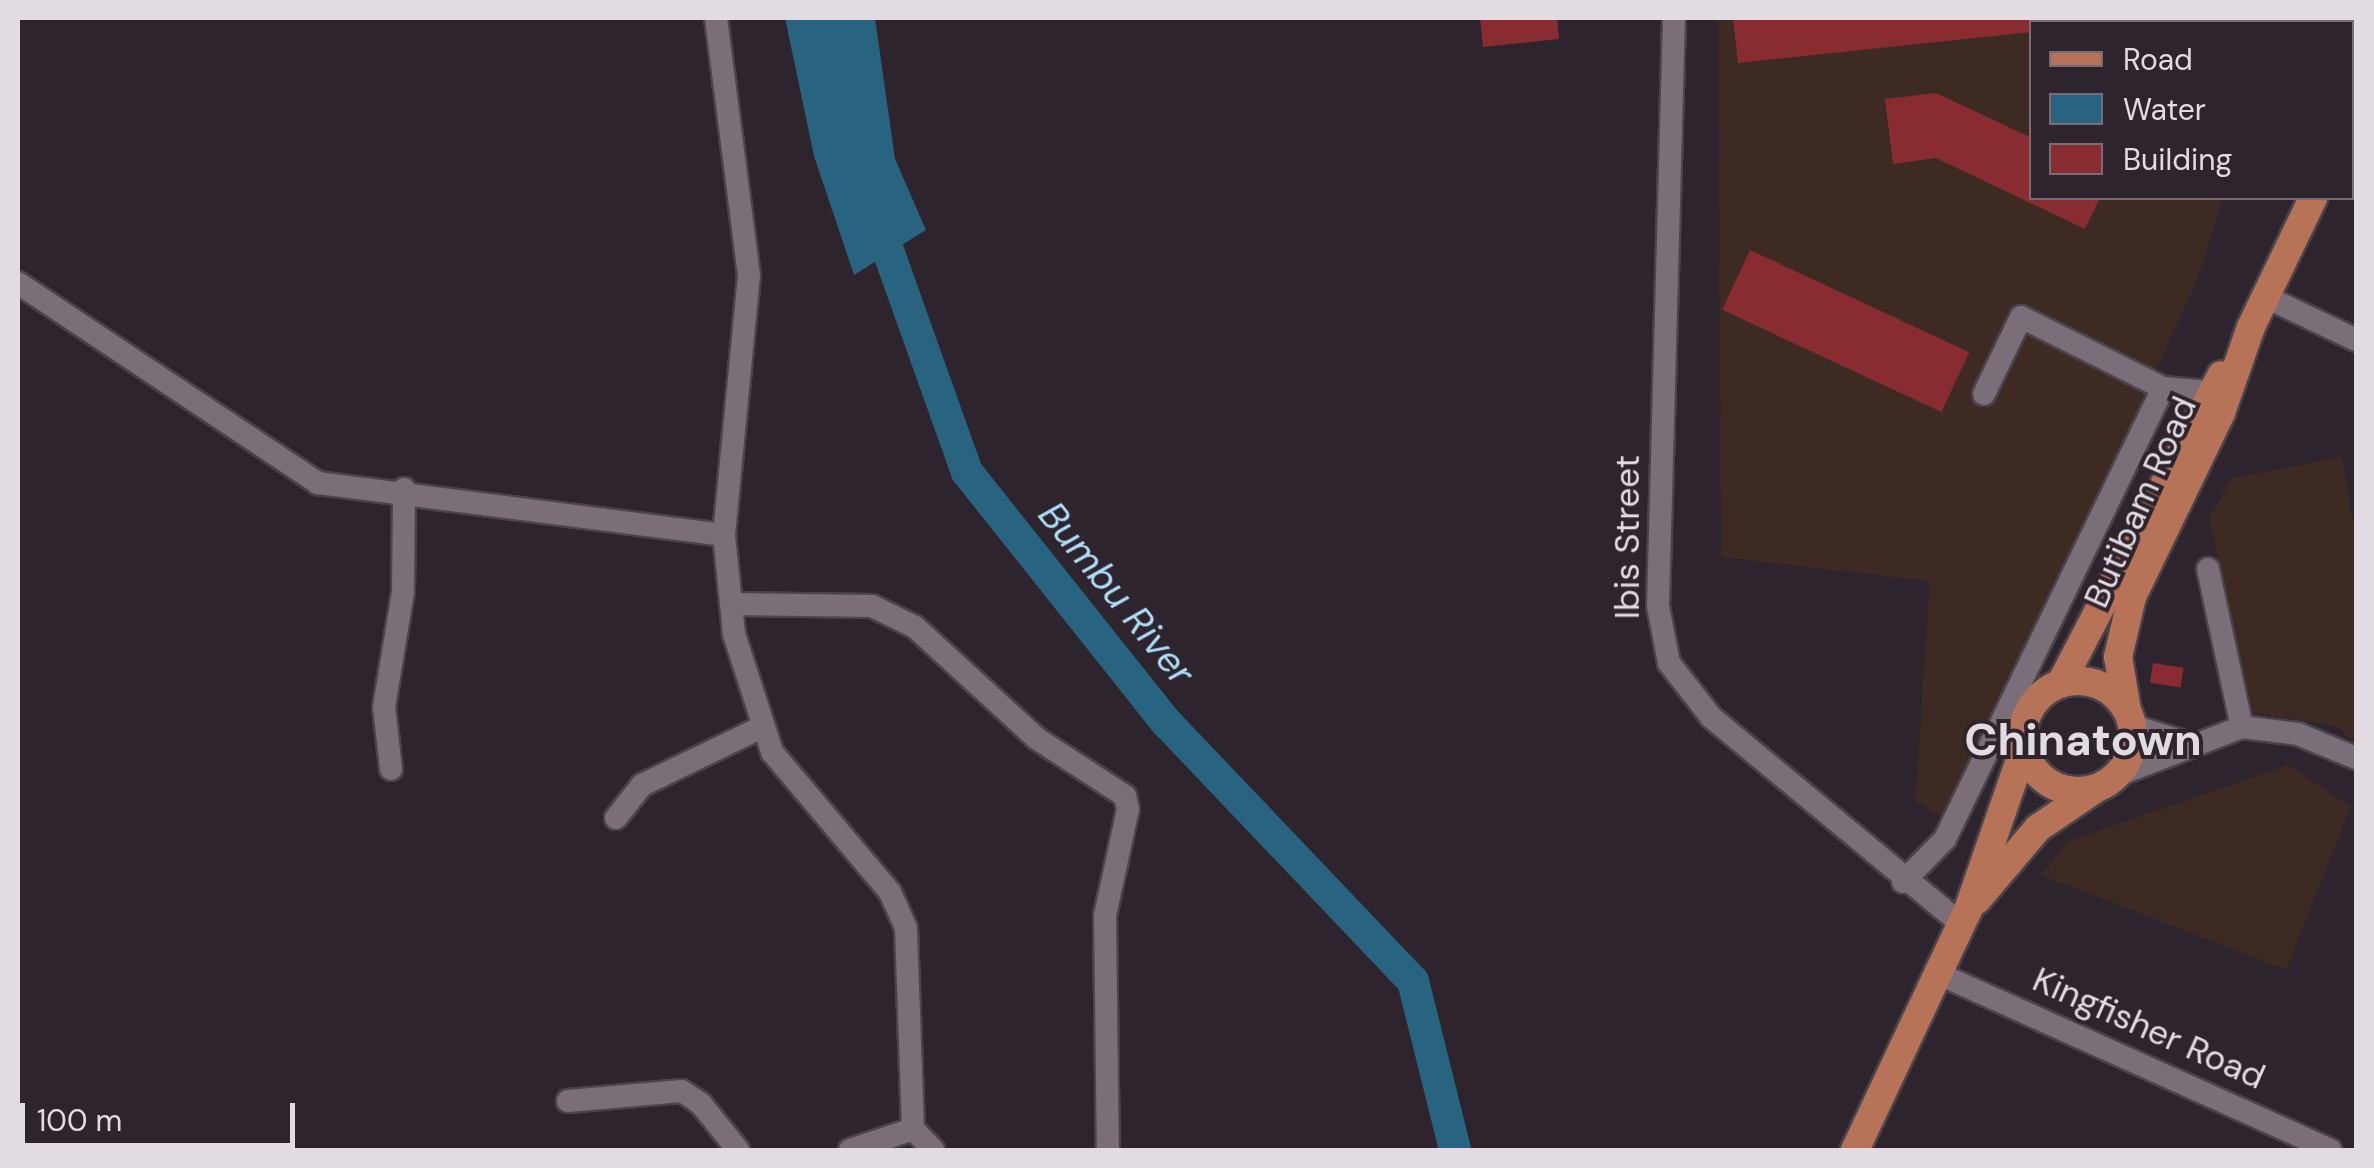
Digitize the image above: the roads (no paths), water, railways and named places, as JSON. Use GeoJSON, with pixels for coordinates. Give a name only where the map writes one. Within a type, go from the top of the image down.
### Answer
{"type":"FeatureCollection","features":[{"type":"Feature","properties":{"kind":"main road","name":"Butibam Road"},"geometry":{"type":"LineString","coordinates":[[2061,683],[2210,392],[2251,327],[2312,200]]}},
{"type":"Feature","properties":{"kind":"main road","name":"Butibam Road"},"geometry":{"type":"LineString","coordinates":[[2130,718],[2118,657],[2132,597],[2221,413],[2251,327]]}},
{"type":"Feature","properties":{"kind":"main road"},"geometry":{"type":"LineString","coordinates":[[1855,1147],[1965,917],[2024,751],[2031,705],[2061,683],[2101,686],[2130,718],[2134,744],[2106,782],[2038,828],[1965,917]]}},
{"type":"Feature","properties":{"kind":"main road"},"geometry":{"type":"LineString","coordinates":[[2024,751],[2051,786],[2106,782]]}},
{"type":"Feature","properties":{"kind":"street"},"geometry":{"type":"LineString","coordinates":[[716,18],[750,275],[724,534],[734,634],[762,727],[782,765],[890,892],[906,928],[914,1129],[933,1150]]}},
{"type":"Feature","properties":{"kind":"street","name":"Ibis Street"},"geometry":{"type":"LineString","coordinates":[[1674,18],[1660,634],[1669,663],[1698,704],[1903,882],[1965,917]]}},
{"type":"Feature","properties":{"kind":"street"},"geometry":{"type":"LineString","coordinates":[[18,282],[318,483],[404,489],[724,534]]}},
{"type":"Feature","properties":{"kind":"street"},"geometry":{"type":"LineString","coordinates":[[2266,297],[2356,340]]}},
{"type":"Feature","properties":{"kind":"street"},"geometry":{"type":"LineString","coordinates":[[1984,394],[2021,317],[2163,388],[2210,392]]}},
{"type":"Feature","properties":{"kind":"street"},"geometry":{"type":"LineString","coordinates":[[1903,882],[1945,839],[2163,388]]}},
{"type":"Feature","properties":{"kind":"street"},"geometry":{"type":"LineString","coordinates":[[391,769],[384,707],[403,592],[404,489]]}},
{"type":"Feature","properties":{"kind":"street"},"geometry":{"type":"LineString","coordinates":[[2208,569],[2242,727]]}},
{"type":"Feature","properties":{"kind":"street"},"geometry":{"type":"LineString","coordinates":[[732,604],[872,606],[915,628],[1036,738],[1124,796],[1128,809],[1105,915],[1108,1150]]}},
{"type":"Feature","properties":{"kind":"street"},"geometry":{"type":"LineString","coordinates":[[2130,718],[2190,744]]}},
{"type":"Feature","properties":{"kind":"street"},"geometry":{"type":"LineString","coordinates":[[616,818],[642,785],[762,727]]}},
{"type":"Feature","properties":{"kind":"street"},"geometry":{"type":"LineString","coordinates":[[2106,782],[2190,744],[2242,727],[2298,734],[2356,758]]}},
{"type":"Feature","properties":{"kind":"street","name":"Kingfisher Road"},"geometry":{"type":"LineString","coordinates":[[1937,973],[2330,1150]]}},
{"type":"Feature","properties":{"kind":"street"},"geometry":{"type":"LineString","coordinates":[[568,1101],[682,1091],[701,1104],[738,1150]]}},
{"type":"Feature","properties":{"kind":"street"},"geometry":{"type":"LineString","coordinates":[[850,1150],[914,1129]]}},
{"type":"Feature","properties":{"kind":"water"},"geometry":{"type":"Polygon","coordinates":[[[785,18],[875,18],[895,159],[926,230],[854,275],[814,156],[785,18]]]}},
{"type":"Feature","properties":{"kind":"waterway","name":"Bumbu River"},"geometry":{"type":"LineString","coordinates":[[875,214],[967,472],[1167,723],[1413,981],[1455,1150]]}},
{"type":"Feature","properties":{"kind":"district","name":"Chinatown"},"geometry":{"type":"Point","coordinates":[2083,740]}}]}
